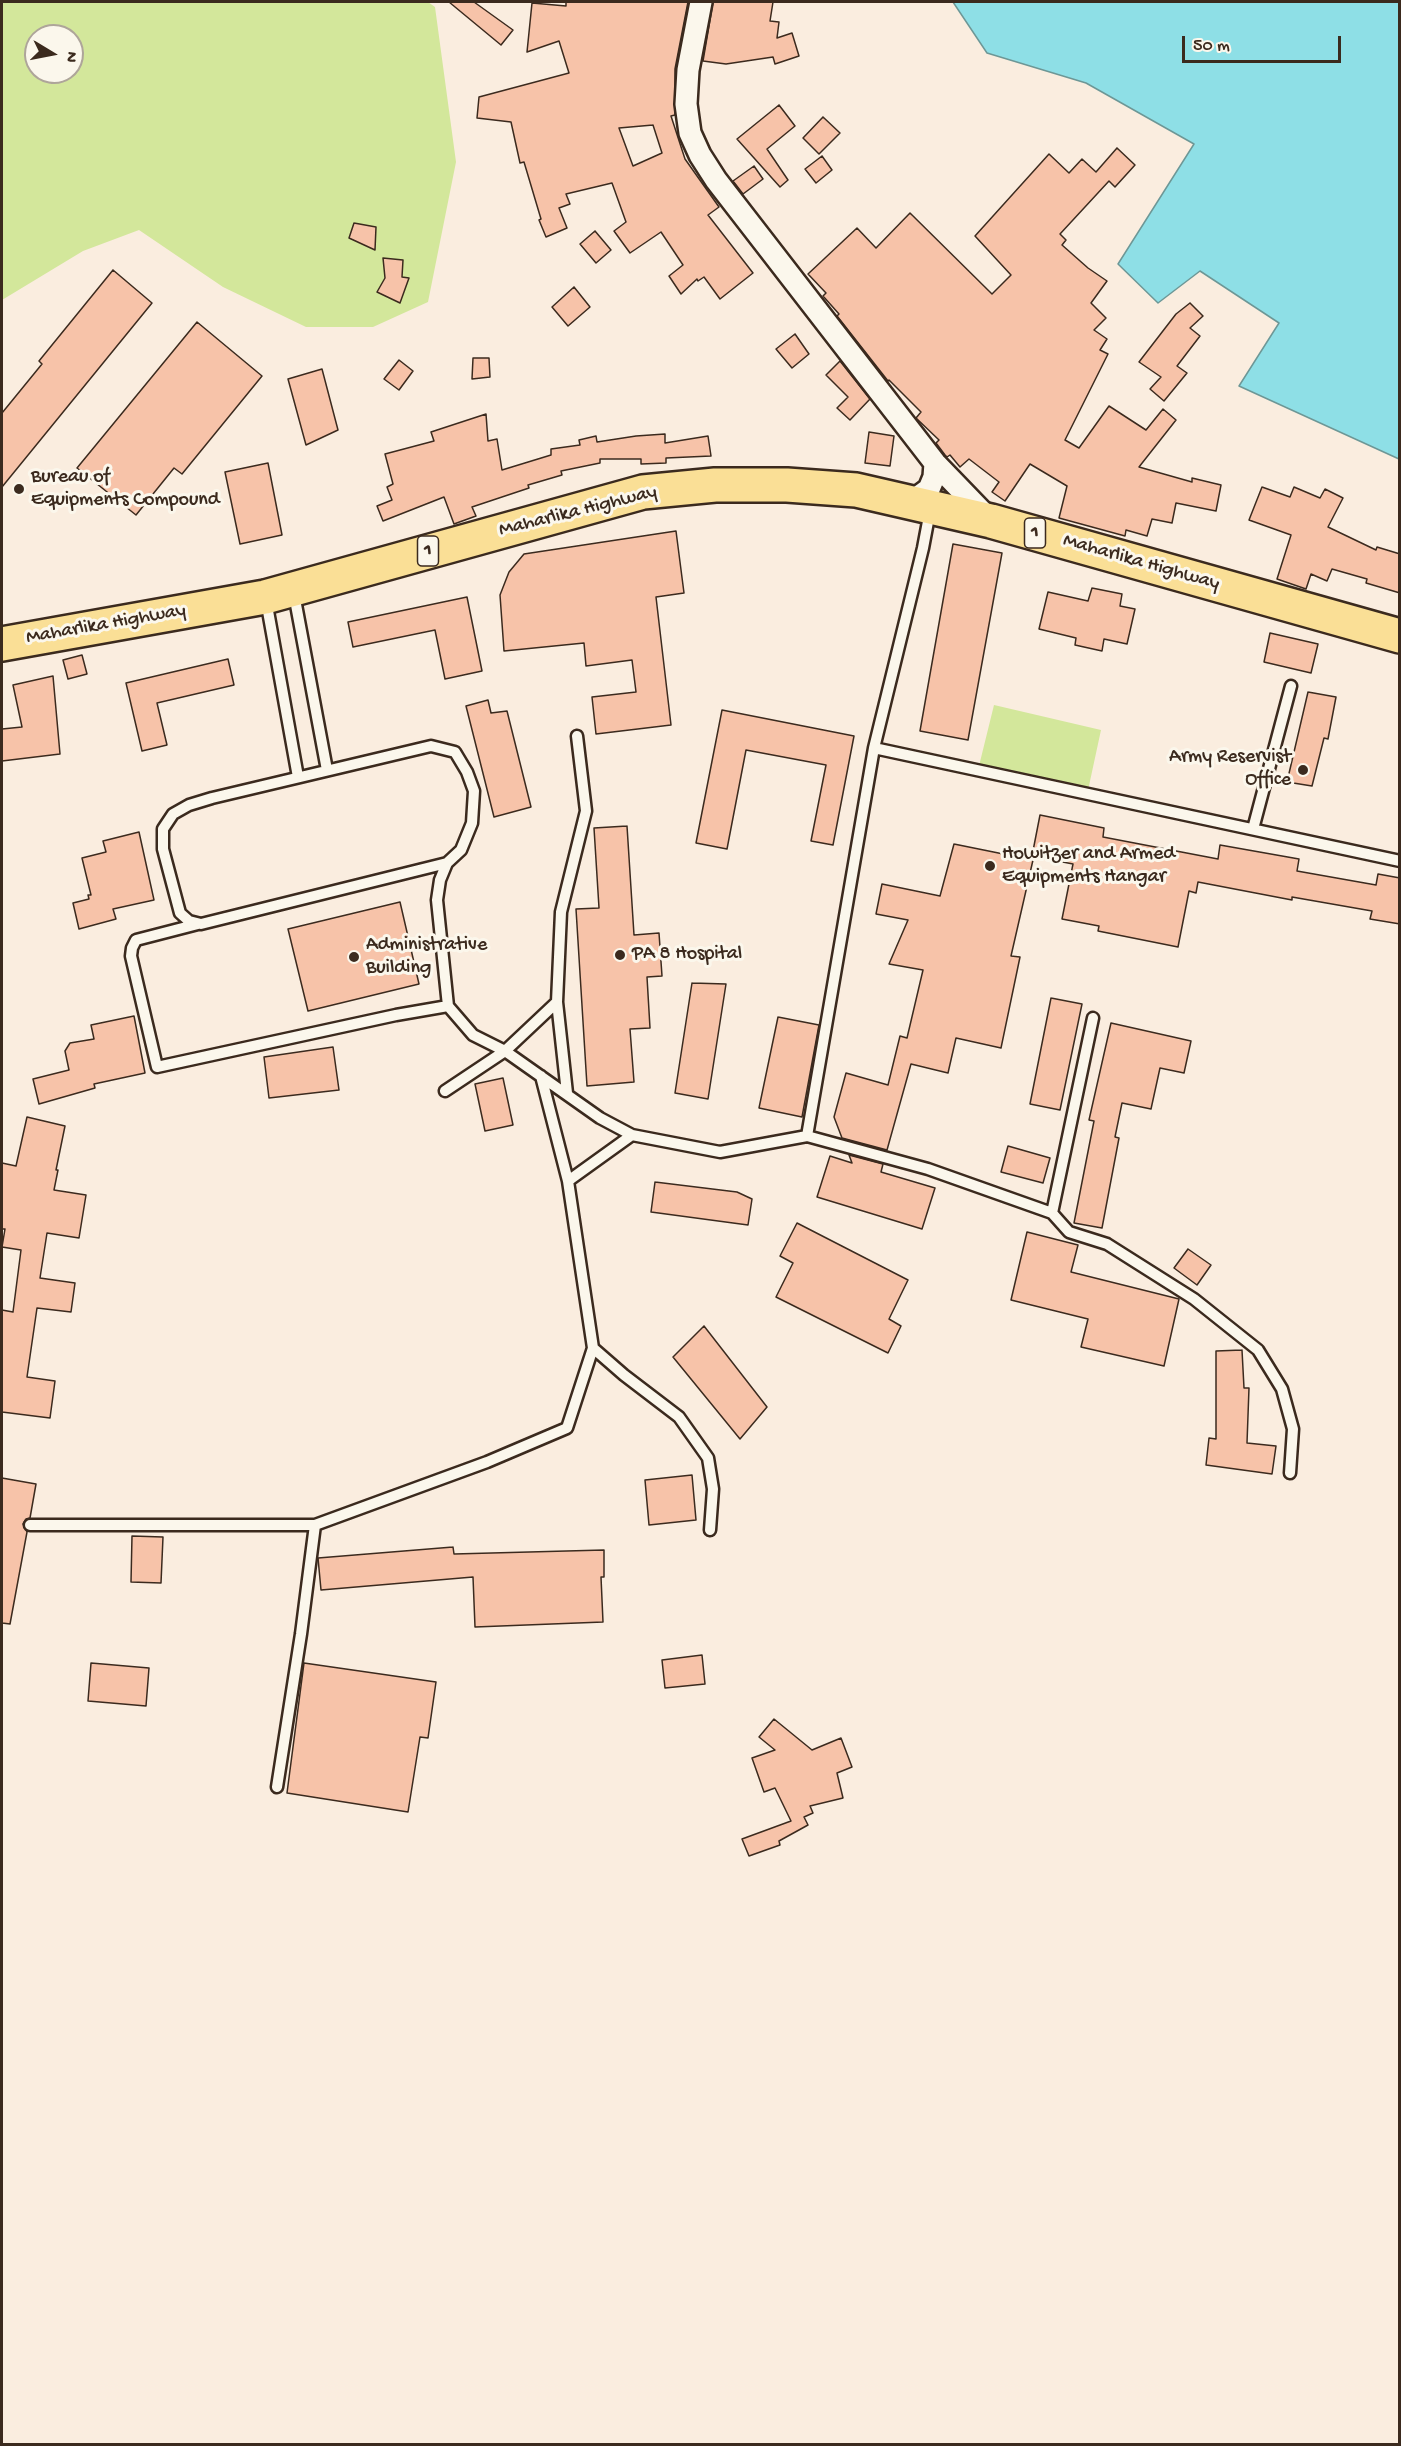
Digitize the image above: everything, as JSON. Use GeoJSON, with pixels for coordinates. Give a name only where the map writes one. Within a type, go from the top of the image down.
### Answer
{"type":"FeatureCollection","features":[{"type":"Feature","properties":{"kind":"highway","name":"Maharlika Highway"},"geometry":{"type":"LineString","coordinates":[[2,644],[279,593],[643,492],[715,485],[787,485],[856,490],[991,520],[1400,636]]}},
{"type":"Feature","properties":{"kind":"street"},"geometry":{"type":"LineString","coordinates":[[701,2],[688,70],[686,104],[690,133],[700,155],[766,247],[935,463],[991,520]]}},
{"type":"Feature","properties":{"kind":"street"},"geometry":{"type":"LineString","coordinates":[[920,506],[934,477],[935,463]]}},
{"type":"Feature","properties":{"kind":"lane"},"geometry":{"type":"LineString","coordinates":[[807,1136],[874,748],[923,548],[920,506]]}},
{"type":"Feature","properties":{"kind":"lane"},"geometry":{"type":"LineString","coordinates":[[279,593],[327,770]]}},
{"type":"Feature","properties":{"kind":"lane"},"geometry":{"type":"LineString","coordinates":[[279,593],[297,777]]}},
{"type":"Feature","properties":{"kind":"lane"},"geometry":{"type":"LineString","coordinates":[[1253,829],[1292,686]]}},
{"type":"Feature","properties":{"kind":"lane"},"geometry":{"type":"LineString","coordinates":[[567,1093],[557,1002],[561,912],[586,811],[578,736]]}},
{"type":"Feature","properties":{"kind":"lane"},"geometry":{"type":"LineString","coordinates":[[201,924],[189,921],[180,914],[163,849],[163,829],[173,814],[189,805],[431,746],[455,752],[474,790],[472,823],[461,850],[447,863],[440,879],[437,900],[448,1006],[473,1035],[505,1051],[600,1118],[632,1135],[720,1152],[807,1136],[928,1169],[1052,1213],[1069,1232],[1107,1244],[1194,1299],[1258,1350],[1282,1389],[1293,1429],[1290,1473]]}},
{"type":"Feature","properties":{"kind":"lane"},"geometry":{"type":"LineString","coordinates":[[874,748],[1400,861]]}},
{"type":"Feature","properties":{"kind":"lane"},"geometry":{"type":"LineString","coordinates":[[447,863],[136,940],[131,956],[157,1067],[396,1015],[448,1006]]}},
{"type":"Feature","properties":{"kind":"lane"},"geometry":{"type":"LineString","coordinates":[[445,1091],[505,1051],[557,1002]]}},
{"type":"Feature","properties":{"kind":"lane"},"geometry":{"type":"LineString","coordinates":[[1052,1213],[1094,1018]]}},
{"type":"Feature","properties":{"kind":"lane"},"geometry":{"type":"LineString","coordinates":[[30,1525],[315,1525],[487,1462],[567,1428],[594,1348],[568,1181],[542,1076]]}},
{"type":"Feature","properties":{"kind":"lane"},"geometry":{"type":"LineString","coordinates":[[568,1181],[632,1135]]}},
{"type":"Feature","properties":{"kind":"lane"},"geometry":{"type":"LineString","coordinates":[[594,1348],[624,1375],[679,1417],[708,1458],[713,1489],[710,1530]]}},
{"type":"Feature","properties":{"kind":"lane"},"geometry":{"type":"LineString","coordinates":[[276,1787],[301,1634],[315,1525]]}},
{"type":"Feature","properties":{"kind":"green space"},"geometry":{"type":"Polygon","coordinates":[[[2,2],[428,2],[435,7],[456,162],[428,302],[373,327],[306,327],[223,287],[139,230],[83,251],[2,300],[2,2]]]}},
{"type":"Feature","properties":{"kind":"green space"},"geometry":{"type":"Polygon","coordinates":[[[994,705],[1101,730],[1087,795],[978,770],[994,705]]]}},
{"type":"Feature","properties":{"kind":"water"},"geometry":{"type":"Polygon","coordinates":[[[953,2],[1399,2],[1399,459],[1239,386],[1279,323],[1200,271],[1158,303],[1118,264],[1194,144],[1086,83],[987,53],[953,2]]]}},
{"type":"Feature","properties":{"kind":"building"},"geometry":{"type":"Polygon","coordinates":[[[449,2],[474,2],[513,30],[501,45],[449,2]]]}},
{"type":"Feature","properties":{"kind":"building"},"geometry":{"type":"Polygon","coordinates":[[[566,2],[688,2],[675,69],[675,115],[671,116],[685,159],[719,207],[708,215],[753,273],[720,299],[704,277],[698,281],[697,279],[681,294],[669,276],[683,265],[661,232],[630,253],[614,231],[626,222],[612,183],[566,194],[570,204],[559,208],[567,228],[546,237],[539,220],[541,219],[524,162],[520,163],[511,122],[477,118],[479,97],[569,73],[559,41],[527,52],[532,3],[566,6],[566,2]],[[653,125],[619,128],[633,166],[662,153],[653,125]]]}},
{"type":"Feature","properties":{"kind":"building"},"geometry":{"type":"Polygon","coordinates":[[[713,2],[773,2],[770,21],[779,22],[777,38],[792,33],[799,56],[775,64],[773,57],[726,64],[703,61],[713,2]]]}},
{"type":"Feature","properties":{"kind":"building"},"geometry":{"type":"Polygon","coordinates":[[[779,105],[795,126],[767,149],[788,180],[780,187],[737,139],[779,105]]]}},
{"type":"Feature","properties":{"kind":"building"},"geometry":{"type":"Polygon","coordinates":[[[823,117],[840,133],[819,154],[803,138],[823,117]]]}},
{"type":"Feature","properties":{"kind":"building"},"geometry":{"type":"Polygon","coordinates":[[[1117,148],[1135,165],[1115,187],[1109,181],[1060,234],[1066,240],[1062,245],[1107,281],[1091,303],[1106,318],[1094,330],[1107,339],[1100,350],[1108,354],[1065,440],[1079,448],[1109,406],[1146,430],[1163,409],[1176,420],[1139,467],[1192,482],[1192,478],[1221,485],[1216,511],[1176,503],[1172,523],[1152,519],[1147,536],[1126,530],[1125,536],[1059,518],[1067,486],[1030,464],[1005,501],[992,492],[999,482],[969,459],[960,467],[950,455],[947,457],[945,455],[936,443],[939,440],[916,418],[921,412],[888,381],[837,316],[839,314],[823,296],[826,293],[808,274],[857,228],[876,248],[910,213],[992,294],[1011,275],[975,236],[1049,154],[1069,173],[1082,159],[1096,172],[1117,148]]]}},
{"type":"Feature","properties":{"kind":"building"},"geometry":{"type":"Polygon","coordinates":[[[822,156],[832,170],[816,183],[805,169],[822,156]]]}},
{"type":"Feature","properties":{"kind":"building"},"geometry":{"type":"Polygon","coordinates":[[[754,166],[763,179],[743,194],[733,181],[754,166]]]}},
{"type":"Feature","properties":{"kind":"building"},"geometry":{"type":"Polygon","coordinates":[[[354,223],[376,227],[375,250],[349,238],[354,223]]]}},
{"type":"Feature","properties":{"kind":"building"},"geometry":{"type":"Polygon","coordinates":[[[595,231],[611,250],[596,263],[580,244],[595,231]]]}},
{"type":"Feature","properties":{"kind":"building"},"geometry":{"type":"Polygon","coordinates":[[[383,258],[403,260],[402,277],[409,278],[400,303],[377,292],[385,278],[383,258]]]}},
{"type":"Feature","properties":{"kind":"building"},"geometry":{"type":"Polygon","coordinates":[[[113,270],[152,303],[2,487],[2,413],[42,364],[39,361],[113,270]]]}},
{"type":"Feature","properties":{"kind":"building"},"geometry":{"type":"Polygon","coordinates":[[[574,287],[590,307],[568,326],[552,307],[574,287]]]}},
{"type":"Feature","properties":{"kind":"building"},"geometry":{"type":"Polygon","coordinates":[[[1190,303],[1203,316],[1190,328],[1200,336],[1177,366],[1187,373],[1164,401],[1150,389],[1161,377],[1139,362],[1176,314],[1190,303]]]}},
{"type":"Feature","properties":{"kind":"building"},"geometry":{"type":"Polygon","coordinates":[[[197,322],[262,376],[182,474],[174,468],[136,515],[77,468],[197,322]]]}},
{"type":"Feature","properties":{"kind":"building"},"geometry":{"type":"Polygon","coordinates":[[[795,334],[809,354],[792,368],[776,349],[795,334]]]}},
{"type":"Feature","properties":{"kind":"building"},"geometry":{"type":"Polygon","coordinates":[[[473,358],[489,358],[490,377],[472,379],[473,358]]]}},
{"type":"Feature","properties":{"kind":"building"},"geometry":{"type":"Polygon","coordinates":[[[399,360],[413,371],[399,390],[384,379],[399,360]]]}},
{"type":"Feature","properties":{"kind":"building"},"geometry":{"type":"Polygon","coordinates":[[[840,361],[870,399],[850,420],[837,408],[848,397],[826,375],[840,361]]]}},
{"type":"Feature","properties":{"kind":"building"},"geometry":{"type":"Polygon","coordinates":[[[322,369],[338,430],[306,445],[288,379],[322,369]]]}},
{"type":"Feature","properties":{"kind":"building"},"geometry":{"type":"Polygon","coordinates":[[[486,414],[488,441],[497,439],[502,470],[551,455],[551,449],[580,445],[579,440],[596,436],[597,442],[665,434],[665,443],[708,436],[711,456],[666,458],[666,463],[641,464],[641,459],[600,459],[600,463],[561,471],[562,475],[528,485],[529,488],[472,507],[476,516],[454,524],[444,497],[383,521],[377,506],[392,500],[387,487],[393,484],[385,454],[434,441],[431,432],[486,414]]]}},
{"type":"Feature","properties":{"kind":"building"},"geometry":{"type":"Polygon","coordinates":[[[869,432],[894,436],[890,466],[865,463],[869,432]]]}},
{"type":"Feature","properties":{"kind":"building"},"geometry":{"type":"Polygon","coordinates":[[[268,463],[282,535],[240,544],[225,472],[268,463]]]}},
{"type":"Feature","properties":{"kind":"building"},"geometry":{"type":"Polygon","coordinates":[[[1262,487],[1290,497],[1294,487],[1320,498],[1325,489],[1343,498],[1328,527],[1376,550],[1377,547],[1400,554],[1400,593],[1366,583],[1367,579],[1332,569],[1327,581],[1311,574],[1306,589],[1277,579],[1291,535],[1249,520],[1262,487]]]}},
{"type":"Feature","properties":{"kind":"building"},"geometry":{"type":"Polygon","coordinates":[[[676,531],[684,593],[656,597],[671,725],[596,734],[592,697],[636,692],[632,660],[586,666],[584,643],[504,651],[500,595],[509,572],[524,554],[676,531]]]}},
{"type":"Feature","properties":{"kind":"building"},"geometry":{"type":"Polygon","coordinates":[[[953,544],[1002,553],[968,740],[920,731],[953,544]]]}},
{"type":"Feature","properties":{"kind":"building"},"geometry":{"type":"Polygon","coordinates":[[[1092,588],[1122,594],[1120,606],[1135,609],[1127,644],[1104,639],[1102,651],[1075,645],[1076,638],[1039,629],[1048,592],[1088,601],[1092,588]]]}},
{"type":"Feature","properties":{"kind":"building"},"geometry":{"type":"Polygon","coordinates":[[[467,597],[482,671],[445,679],[435,630],[353,647],[348,622],[467,597]]]}},
{"type":"Feature","properties":{"kind":"building"},"geometry":{"type":"Polygon","coordinates":[[[1270,633],[1318,644],[1311,673],[1264,662],[1270,633]]]}},
{"type":"Feature","properties":{"kind":"building"},"geometry":{"type":"Polygon","coordinates":[[[82,655],[87,674],[68,679],[63,660],[82,655]]]}},
{"type":"Feature","properties":{"kind":"building"},"geometry":{"type":"Polygon","coordinates":[[[228,659],[234,685],[157,703],[167,745],[142,751],[126,683],[228,659]]]}},
{"type":"Feature","properties":{"kind":"building"},"geometry":{"type":"Polygon","coordinates":[[[53,676],[60,754],[2,761],[2,729],[22,727],[13,685],[53,676]]]}},
{"type":"Feature","properties":{"kind":"building"},"geometry":{"type":"Polygon","coordinates":[[[1308,692],[1336,697],[1328,739],[1324,738],[1312,786],[1287,782],[1308,692]]]}},
{"type":"Feature","properties":{"kind":"building"},"geometry":{"type":"Polygon","coordinates":[[[488,700],[491,713],[507,711],[531,807],[494,817],[466,706],[488,700]]]}},
{"type":"Feature","properties":{"kind":"building"},"geometry":{"type":"Polygon","coordinates":[[[722,710],[854,736],[833,845],[811,841],[826,765],[746,750],[727,849],[696,843],[722,710]]]}},
{"type":"Feature","properties":{"kind":"building"},"geometry":{"type":"Polygon","coordinates":[[[1040,815],[1104,828],[1103,837],[1218,859],[1220,845],[1299,859],[1297,871],[1376,885],[1378,874],[1400,878],[1400,924],[1370,919],[1372,911],[1292,897],[1292,900],[1198,882],[1196,893],[1189,891],[1178,947],[1098,931],[1099,926],[1062,919],[1073,864],[1032,856],[1040,815]]]}},
{"type":"Feature","properties":{"kind":"building","name":"PA 8 Hospital"},"geometry":{"type":"Polygon","coordinates":[[[627,826],[634,935],[659,933],[662,976],[647,977],[650,1028],[630,1029],[634,1082],[587,1086],[576,909],[599,908],[594,828],[627,826]]]}},
{"type":"Feature","properties":{"kind":"building"},"geometry":{"type":"Polygon","coordinates":[[[139,832],[154,900],[113,909],[116,919],[79,929],[73,903],[89,899],[88,895],[91,895],[82,858],[106,852],[103,841],[139,832]]]}},
{"type":"Feature","properties":{"kind":"building"},"geometry":{"type":"Polygon","coordinates":[[[954,844],[1033,860],[1011,956],[1020,957],[1001,1048],[956,1038],[948,1073],[911,1064],[887,1150],[842,1138],[834,1117],[846,1073],[888,1085],[900,1036],[907,1038],[923,970],[889,964],[908,920],[876,914],[882,884],[940,896],[954,844]]]}},
{"type":"Feature","properties":{"kind":"building","name":"Administrative Building"},"geometry":{"type":"Polygon","coordinates":[[[400,902],[419,984],[308,1011],[288,929],[400,902]]]}},
{"type":"Feature","properties":{"kind":"building"},"geometry":{"type":"Polygon","coordinates":[[[692,983],[726,984],[708,1099],[675,1093],[692,983]]]}},
{"type":"Feature","properties":{"kind":"building"},"geometry":{"type":"Polygon","coordinates":[[[1051,998],[1082,1004],[1060,1110],[1030,1104],[1051,998]]]}},
{"type":"Feature","properties":{"kind":"building"},"geometry":{"type":"Polygon","coordinates":[[[134,1016],[145,1073],[94,1084],[95,1088],[39,1104],[33,1079],[69,1070],[65,1051],[70,1043],[94,1039],[91,1025],[134,1016]]]}},
{"type":"Feature","properties":{"kind":"building"},"geometry":{"type":"Polygon","coordinates":[[[778,1017],[819,1025],[802,1117],[759,1108],[778,1017]]]}},
{"type":"Feature","properties":{"kind":"building"},"geometry":{"type":"Polygon","coordinates":[[[1111,1023],[1191,1041],[1184,1073],[1160,1068],[1151,1109],[1122,1103],[1115,1137],[1119,1138],[1102,1228],[1074,1223],[1094,1121],[1089,1120],[1111,1023]]]}},
{"type":"Feature","properties":{"kind":"building"},"geometry":{"type":"Polygon","coordinates":[[[333,1047],[339,1090],[269,1098],[264,1057],[333,1047]]]}},
{"type":"Feature","properties":{"kind":"building"},"geometry":{"type":"Polygon","coordinates":[[[503,1078],[513,1125],[485,1131],[475,1084],[503,1078]]]}},
{"type":"Feature","properties":{"kind":"building"},"geometry":{"type":"Polygon","coordinates":[[[27,1117],[65,1126],[54,1190],[86,1195],[79,1238],[47,1233],[40,1278],[75,1283],[71,1312],[37,1308],[27,1377],[55,1381],[50,1418],[2,1412],[2,1310],[13,1312],[21,1250],[2,1247],[5,1229],[2,1229],[2,1163],[16,1166],[27,1117]]]}},
{"type":"Feature","properties":{"kind":"building"},"geometry":{"type":"Polygon","coordinates":[[[1008,1146],[1050,1158],[1043,1183],[1001,1172],[1008,1146]]]}},
{"type":"Feature","properties":{"kind":"building"},"geometry":{"type":"Polygon","coordinates":[[[849,1155],[883,1164],[881,1172],[935,1188],[922,1229],[817,1197],[830,1156],[852,1163],[849,1155]]]}},
{"type":"Feature","properties":{"kind":"building"},"geometry":{"type":"Polygon","coordinates":[[[655,1182],[737,1192],[752,1199],[748,1225],[651,1212],[655,1182]]]}},
{"type":"Feature","properties":{"kind":"building"},"geometry":{"type":"Polygon","coordinates":[[[797,1223],[908,1280],[889,1319],[901,1326],[888,1353],[776,1297],[793,1263],[780,1256],[797,1223]]]}},
{"type":"Feature","properties":{"kind":"building"},"geometry":{"type":"Polygon","coordinates":[[[1027,1232],[1078,1245],[1071,1272],[1179,1299],[1164,1366],[1081,1347],[1088,1319],[1011,1300],[1027,1232]]]}},
{"type":"Feature","properties":{"kind":"building"},"geometry":{"type":"Polygon","coordinates":[[[1188,1249],[1211,1265],[1197,1285],[1174,1268],[1188,1249]]]}},
{"type":"Feature","properties":{"kind":"building"},"geometry":{"type":"Polygon","coordinates":[[[704,1326],[767,1407],[740,1439],[673,1357],[704,1326]]]}},
{"type":"Feature","properties":{"kind":"building"},"geometry":{"type":"Polygon","coordinates":[[[1242,1350],[1244,1388],[1249,1388],[1247,1443],[1276,1446],[1272,1474],[1206,1465],[1209,1438],[1216,1439],[1216,1351],[1242,1350]]]}},
{"type":"Feature","properties":{"kind":"building"},"geometry":{"type":"Polygon","coordinates":[[[692,1475],[696,1520],[649,1525],[645,1480],[692,1475]]]}},
{"type":"Feature","properties":{"kind":"building"},"geometry":{"type":"Polygon","coordinates":[[[2,1478],[36,1484],[30,1518],[26,1519],[23,1524],[27,1532],[10,1624],[2,1623],[2,1478]]]}},
{"type":"Feature","properties":{"kind":"building"},"geometry":{"type":"Polygon","coordinates":[[[132,1536],[163,1537],[161,1583],[131,1582],[132,1536]]]}},
{"type":"Feature","properties":{"kind":"building"},"geometry":{"type":"Polygon","coordinates":[[[453,1547],[454,1554],[604,1550],[604,1577],[601,1577],[603,1622],[475,1627],[473,1577],[321,1590],[318,1558],[453,1547]]]}},
{"type":"Feature","properties":{"kind":"building"},"geometry":{"type":"Polygon","coordinates":[[[702,1655],[705,1684],[665,1688],[662,1660],[702,1655]]]}},
{"type":"Feature","properties":{"kind":"building"},"geometry":{"type":"Polygon","coordinates":[[[91,1663],[149,1668],[146,1706],[88,1701],[91,1663]]]}},
{"type":"Feature","properties":{"kind":"building"},"geometry":{"type":"Polygon","coordinates":[[[304,1663],[436,1682],[428,1738],[420,1737],[408,1812],[287,1793],[304,1663]]]}},
{"type":"Feature","properties":{"kind":"building"},"geometry":{"type":"Polygon","coordinates":[[[774,1719],[812,1750],[841,1738],[852,1767],[837,1773],[843,1798],[810,1806],[813,1813],[804,1817],[808,1825],[779,1841],[780,1845],[749,1856],[742,1839],[791,1821],[775,1788],[764,1792],[752,1758],[775,1750],[759,1737],[774,1719]]]}},
{"type":"Feature","properties":{"kind":"place","name":"Bureau of Equipments Compound"},"geometry":{"type":"Point","coordinates":[19,489]}},
{"type":"Feature","properties":{"kind":"place","name":"Army Reservist Office"},"geometry":{"type":"Point","coordinates":[1303,770]}},
{"type":"Feature","properties":{"kind":"place","name":"Howitzer and Armed Equipments Hangar"},"geometry":{"type":"Point","coordinates":[990,866]}},
{"type":"Feature","properties":{"kind":"place","name":"PA 8 Hospital"},"geometry":{"type":"Point","coordinates":[620,955]}},
{"type":"Feature","properties":{"kind":"place","name":"Administrative Building"},"geometry":{"type":"Point","coordinates":[354,957]}}]}
